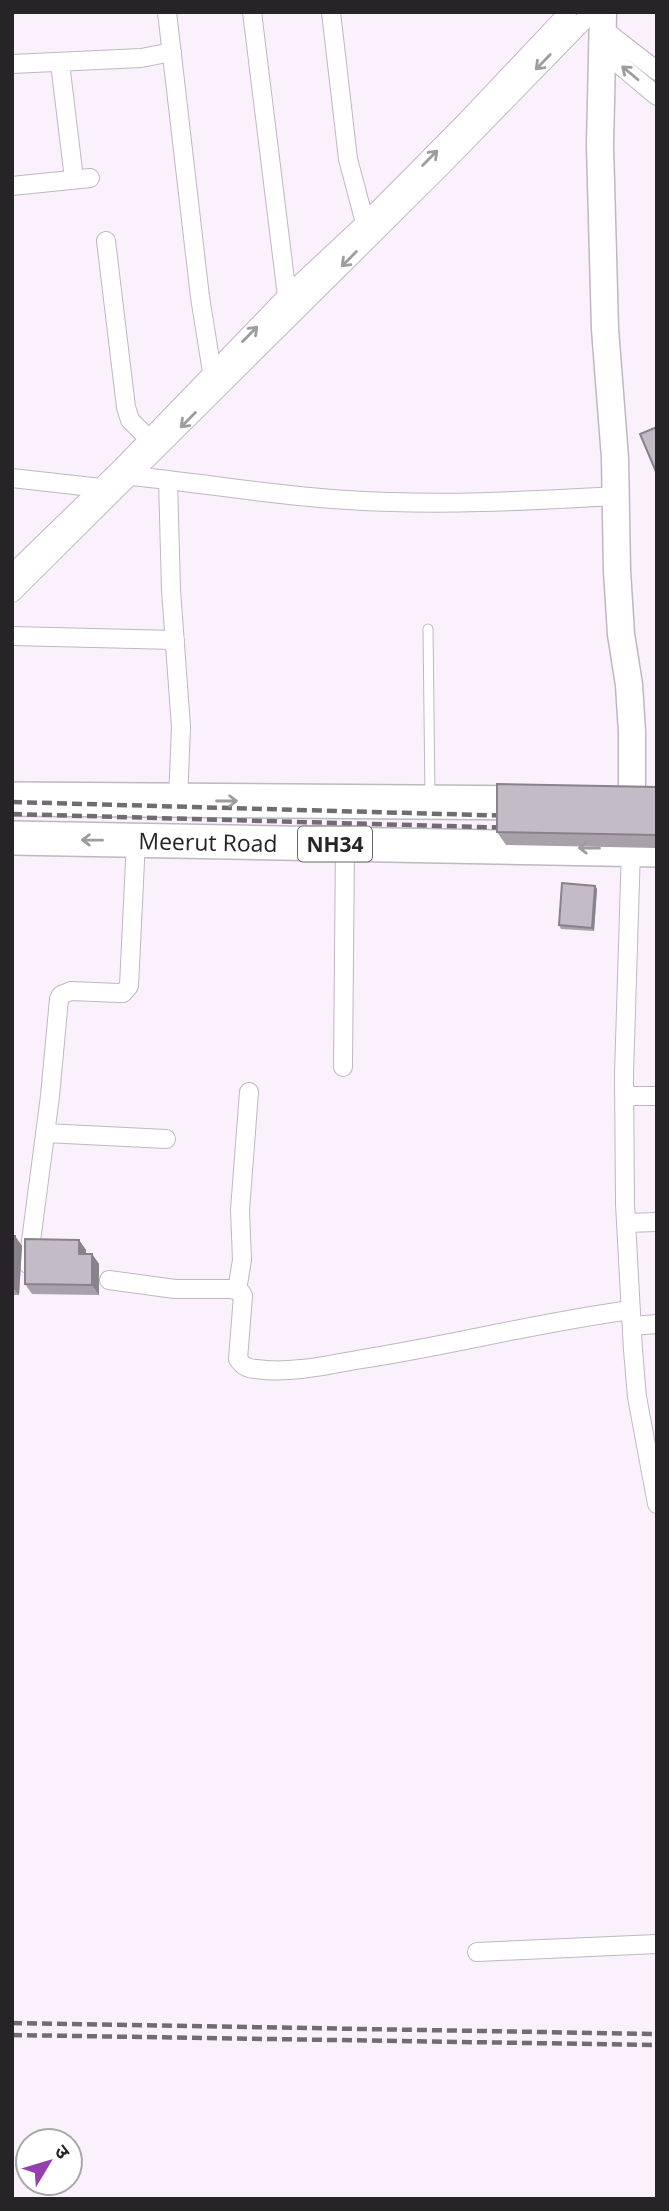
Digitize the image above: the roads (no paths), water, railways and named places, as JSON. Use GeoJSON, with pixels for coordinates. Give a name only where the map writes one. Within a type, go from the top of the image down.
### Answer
{"type":"FeatureCollection","features":[{"type":"Feature","properties":{"kind":"highway","name":"Meerut Road"},"geometry":{"type":"LineString","coordinates":[[12,799],[618,804]]}},
{"type":"Feature","properties":{"kind":"highway"},"geometry":{"type":"LineString","coordinates":[[483,846],[485,803]]}},
{"type":"Feature","properties":{"kind":"highway","name":"Meerut Road"},"geometry":{"type":"LineString","coordinates":[[12,838],[644,850]]}},
{"type":"Feature","properties":{"kind":"street"},"geometry":{"type":"LineString","coordinates":[[167,12],[200,297],[221,371]]}},
{"type":"Feature","properties":{"kind":"street"},"geometry":{"type":"LineString","coordinates":[[252,12],[287,296]]}},
{"type":"Feature","properties":{"kind":"street"},"geometry":{"type":"LineString","coordinates":[[331,12],[348,159],[365,223]]}},
{"type":"Feature","properties":{"kind":"street"},"geometry":{"type":"LineString","coordinates":[[12,574],[131,476],[287,296],[365,223],[467,120],[591,22]]}},
{"type":"Feature","properties":{"kind":"street"},"geometry":{"type":"LineString","coordinates":[[591,22],[657,53]]}},
{"type":"Feature","properties":{"kind":"street"},"geometry":{"type":"LineString","coordinates":[[591,22],[657,71]]}},
{"type":"Feature","properties":{"kind":"street"},"geometry":{"type":"LineString","coordinates":[[591,22],[657,96]]}},
{"type":"Feature","properties":{"kind":"street"},"geometry":{"type":"LineString","coordinates":[[12,593],[101,488],[148,438],[591,22]]}},
{"type":"Feature","properties":{"kind":"street"},"geometry":{"type":"LineString","coordinates":[[591,22],[600,145],[601,220],[621,634],[629,685],[632,732],[618,804]]}},
{"type":"Feature","properties":{"kind":"street"},"geometry":{"type":"LineString","coordinates":[[12,64],[141,58],[172,52]]}},
{"type":"Feature","properties":{"kind":"street"},"geometry":{"type":"LineString","coordinates":[[12,186],[82,178],[60,63]]}},
{"type":"Feature","properties":{"kind":"street"},"geometry":{"type":"LineString","coordinates":[[106,241],[126,407],[130,420],[148,438]]}},
{"type":"Feature","properties":{"kind":"street"},"geometry":{"type":"LineString","coordinates":[[131,476],[228,489],[353,500],[515,501],[615,496]]}},
{"type":"Feature","properties":{"kind":"street"},"geometry":{"type":"LineString","coordinates":[[12,478],[101,488]]}},
{"type":"Feature","properties":{"kind":"street"},"geometry":{"type":"LineString","coordinates":[[168,480],[171,590],[181,727],[178,801]]}},
{"type":"Feature","properties":{"kind":"street"},"geometry":{"type":"LineString","coordinates":[[12,636],[175,640]]}},
{"type":"Feature","properties":{"kind":"street"},"geometry":{"type":"LineString","coordinates":[[27,1275],[21,1240],[45,1133],[57,1005],[61,995],[71,991],[124,993],[129,986],[136,840]]}},
{"type":"Feature","properties":{"kind":"street"},"geometry":{"type":"LineString","coordinates":[[343,1067],[345,844]]}},
{"type":"Feature","properties":{"kind":"street"},"geometry":{"type":"LineString","coordinates":[[644,850],[624,1096],[626,1223],[637,1397],[650,1439],[657,1504]]}},
{"type":"Feature","properties":{"kind":"street"},"geometry":{"type":"LineString","coordinates":[[237,1290],[242,1260],[241,1183],[249,1092]]}},
{"type":"Feature","properties":{"kind":"street"},"geometry":{"type":"LineString","coordinates":[[624,1096],[657,1096]]}},
{"type":"Feature","properties":{"kind":"street"},"geometry":{"type":"LineString","coordinates":[[45,1133],[166,1139]]}},
{"type":"Feature","properties":{"kind":"street"},"geometry":{"type":"LineString","coordinates":[[626,1223],[657,1222]]}},
{"type":"Feature","properties":{"kind":"street"},"geometry":{"type":"LineString","coordinates":[[109,1280],[175,1289],[237,1290],[243,1296],[238,1359],[255,1370],[307,1367],[373,1358],[556,1321],[631,1318],[657,1324]]}},
{"type":"Feature","properties":{"kind":"street"},"geometry":{"type":"LineString","coordinates":[[477,1952],[657,1944]]}},
{"type":"Feature","properties":{"kind":"lane"},"geometry":{"type":"LineString","coordinates":[[428,629],[430,803]]}},
{"type":"Feature","properties":{"kind":"railway"},"geometry":{"type":"LineString","coordinates":[[12,802],[516,816]]}},
{"type":"Feature","properties":{"kind":"railway"},"geometry":{"type":"LineString","coordinates":[[12,814],[517,828]]}},
{"type":"Feature","properties":{"kind":"railway"},"geometry":{"type":"LineString","coordinates":[[12,2023],[657,2034]]}},
{"type":"Feature","properties":{"kind":"railway"},"geometry":{"type":"LineString","coordinates":[[12,2035],[657,2045]]}}]}
